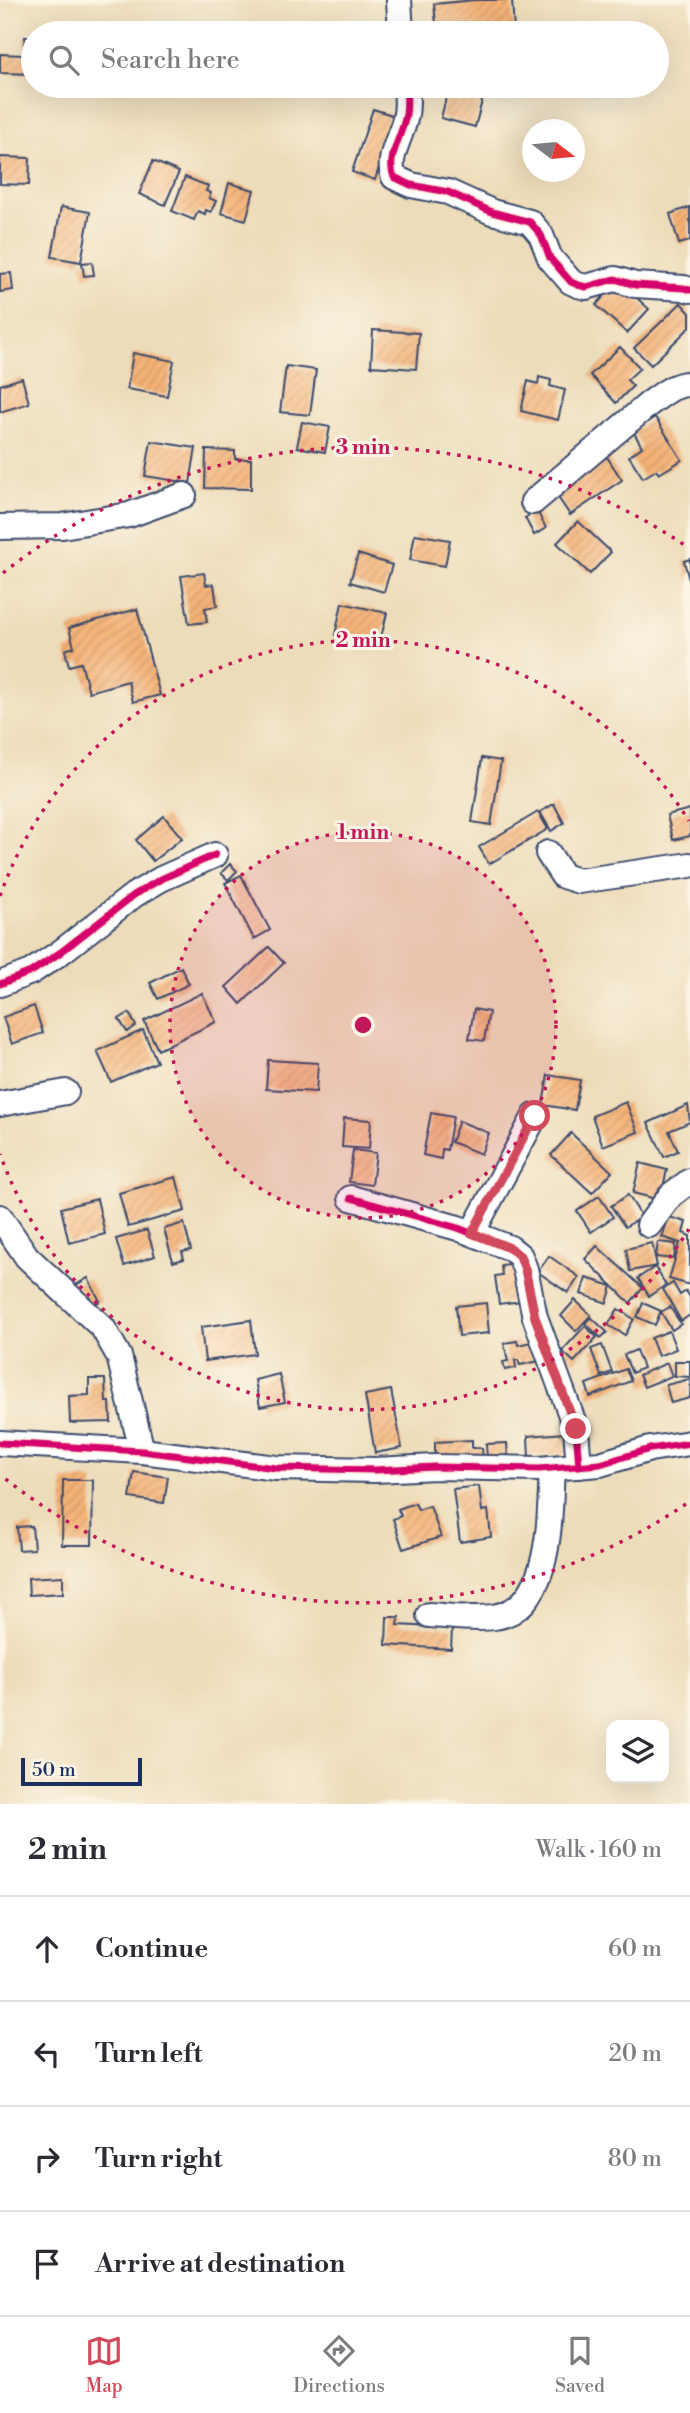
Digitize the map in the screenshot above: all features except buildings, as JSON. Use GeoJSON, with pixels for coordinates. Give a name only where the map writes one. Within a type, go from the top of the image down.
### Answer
{"type":"FeatureCollection","features":[{"type":"Feature","properties":{"kind":"street"},"geometry":{"type":"LineString","coordinates":[[399,0],[400,21]]}},
{"type":"Feature","properties":{"kind":"street"},"geometry":{"type":"LineString","coordinates":[[406,98],[405,120],[391,162],[394,177],[411,186],[448,192],[492,212],[530,222],[541,234],[550,258],[571,282],[578,285],[586,287],[615,279],[635,285],[690,290]]}},
{"type":"Feature","properties":{"kind":"street"},"geometry":{"type":"LineString","coordinates":[[533,502],[650,403],[669,390],[685,383],[690,384]]}},
{"type":"Feature","properties":{"kind":"street"},"geometry":{"type":"LineString","coordinates":[[0,527],[62,526],[129,515],[184,495]]}},
{"type":"Feature","properties":{"kind":"street"},"geometry":{"type":"LineString","coordinates":[[548,853],[563,876],[579,881],[690,865]]}},
{"type":"Feature","properties":{"kind":"street"},"geometry":{"type":"LineString","coordinates":[[0,984],[41,966],[134,895],[161,879],[215,855]]}},
{"type":"Feature","properties":{"kind":"street"},"geometry":{"type":"LineString","coordinates":[[0,1104],[66,1092]]}},
{"type":"Feature","properties":{"kind":"street"},"geometry":{"type":"LineString","coordinates":[[472,1233],[535,1116]]}},
{"type":"Feature","properties":{"kind":"street"},"geometry":{"type":"LineString","coordinates":[[649,1225],[671,1195],[690,1181]]}},
{"type":"Feature","properties":{"kind":"street"},"geometry":{"type":"LineString","coordinates":[[351,1198],[472,1233],[510,1248],[520,1256],[535,1317],[576,1429],[579,1466]]}},
{"type":"Feature","properties":{"kind":"street"},"geometry":{"type":"LineString","coordinates":[[0,1217],[27,1257],[103,1328],[119,1356],[142,1451]]}},
{"type":"Feature","properties":{"kind":"street"},"geometry":{"type":"LineString","coordinates":[[0,1443],[142,1451],[276,1468],[552,1468],[600,1464],[650,1449],[690,1443]]}},
{"type":"Feature","properties":{"kind":"street"},"geometry":{"type":"LineString","coordinates":[[429,1615],[494,1617],[511,1612],[530,1594],[546,1557],[552,1468]]}},
{"type":"Feature","properties":{"kind":"cycle path"},"geometry":{"type":"LineString","coordinates":[[407,98],[406,115],[392,163],[394,177],[411,185],[448,192],[492,212],[530,222],[541,235],[550,258],[571,282],[578,285],[586,287],[615,279],[635,285],[690,290]]}},
{"type":"Feature","properties":{"kind":"cycle path"},"geometry":{"type":"LineString","coordinates":[[0,984],[31,972],[134,895],[161,879],[215,855]]}},
{"type":"Feature","properties":{"kind":"cycle path"},"geometry":{"type":"LineString","coordinates":[[351,1198],[458,1228],[510,1248],[520,1256],[535,1317],[576,1429],[579,1466]]}},
{"type":"Feature","properties":{"kind":"cycle path"},"geometry":{"type":"LineString","coordinates":[[0,1443],[142,1451],[276,1468],[375,1470],[435,1467],[539,1469],[600,1464],[650,1449],[690,1443]]}},
{"type":"Feature","properties":{"kind":"route"},"geometry":{"type":"LineString","coordinates":[[535,1116],[472,1233],[510,1248],[520,1256],[535,1317],[576,1429]]}}]}
